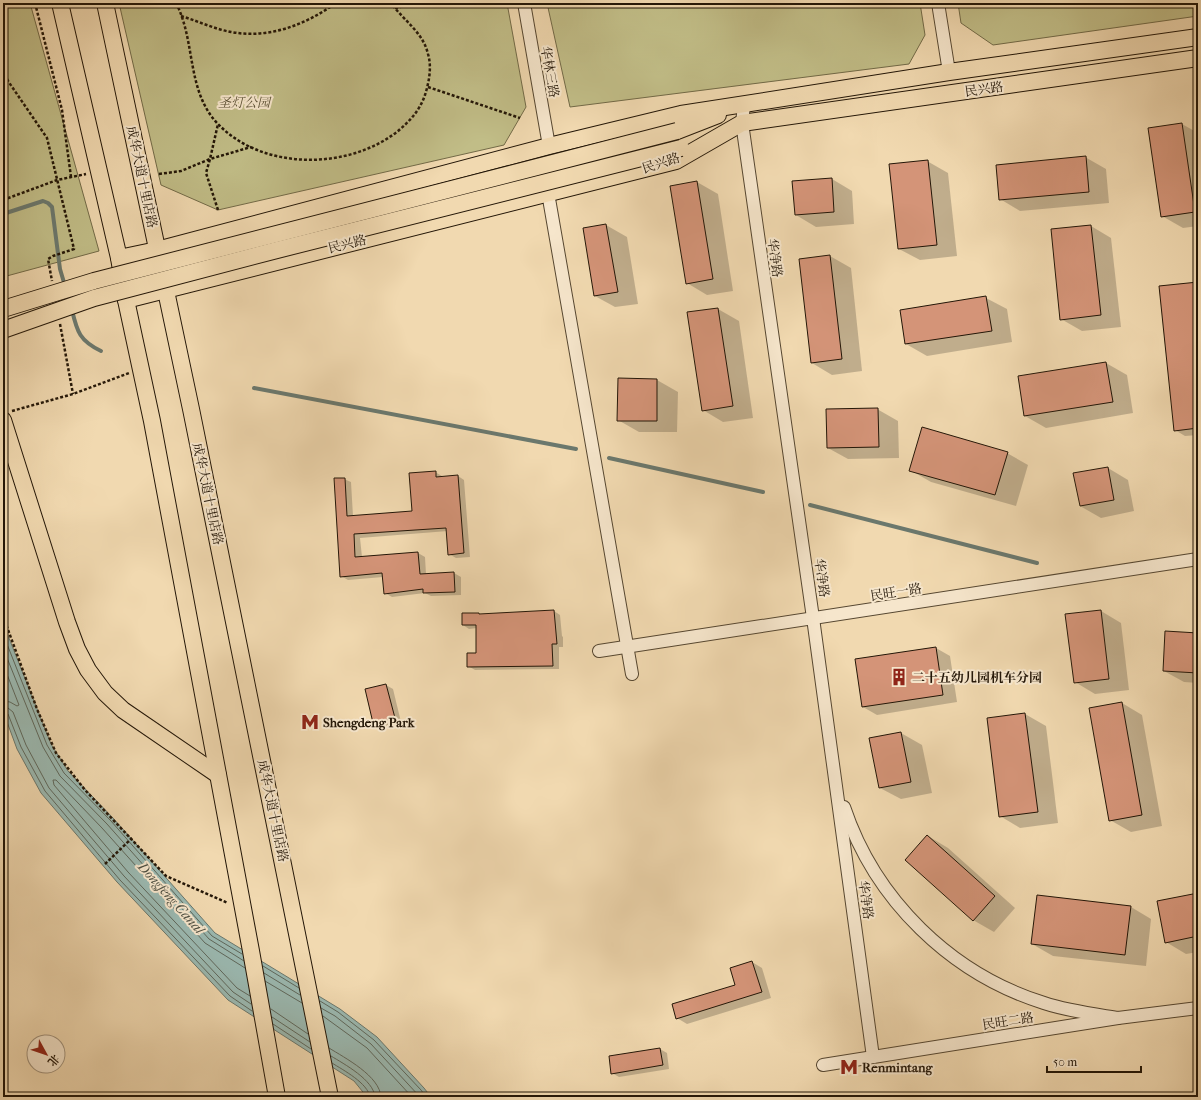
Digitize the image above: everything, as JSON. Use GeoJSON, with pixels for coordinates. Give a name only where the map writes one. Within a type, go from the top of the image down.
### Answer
{"type":"FeatureCollection","features":[{"type":"Feature","properties":{"kind":"main road"},"geometry":{"type":"LineString","coordinates":[[60,3],[119,258],[126,300],[152,421],[277,1097]]}},
{"type":"Feature","properties":{"kind":"main road","name":"成华大道十里店路"},"geometry":{"type":"LineString","coordinates":[[105,3],[191,409],[309,985],[330,1097]]}},
{"type":"Feature","properties":{"kind":"main road","name":"民兴路"},"geometry":{"type":"LineString","coordinates":[[119,258],[157,250],[549,146],[681,114],[949,72],[1198,37]]}},
{"type":"Feature","properties":{"kind":"main road","name":"民兴路"},"geometry":{"type":"LineString","coordinates":[[3,330],[94,298],[284,248],[681,148],[742,123],[1198,58]]}},
{"type":"Feature","properties":{"kind":"main road","name":"民兴路"},"geometry":{"type":"LineString","coordinates":[[3,309],[101,279],[677,131],[744,105]]}},
{"type":"Feature","properties":{"kind":"main road","name":"民兴路"},"geometry":{"type":"LineString","coordinates":[[126,300],[676,161],[742,123]]}},
{"type":"Feature","properties":{"kind":"main road"},"geometry":{"type":"LineString","coordinates":[[6,416],[16,457],[67,622],[77,649],[88,670],[105,692],[123,710],[218,776]]}},
{"type":"Feature","properties":{"kind":"street","name":"华林三路"},"geometry":{"type":"LineString","coordinates":[[524,3],[549,146]]}},
{"type":"Feature","properties":{"kind":"street"},"geometry":{"type":"LineString","coordinates":[[938,3],[949,72]]}},
{"type":"Feature","properties":{"kind":"street","name":"华净路"},"geometry":{"type":"LineString","coordinates":[[744,105],[742,123],[836,781],[873,1057]]}},
{"type":"Feature","properties":{"kind":"street"},"geometry":{"type":"LineString","coordinates":[[548,193],[632,674]]}},
{"type":"Feature","properties":{"kind":"street","name":"民旺一路"},"geometry":{"type":"LineString","coordinates":[[599,651],[1198,560]]}},
{"type":"Feature","properties":{"kind":"street"},"geometry":{"type":"LineString","coordinates":[[836,781],[852,825],[880,882],[904,913],[932,941],[967,968],[997,984],[1043,1003],[1078,1012],[1118,1018]]}},
{"type":"Feature","properties":{"kind":"street","name":"民旺二路"},"geometry":{"type":"LineString","coordinates":[[823,1065],[1118,1018],[1198,1008]]}},
{"type":"Feature","properties":{"kind":"path"},"geometry":{"type":"LineString","coordinates":[[35,3],[62,110],[70,177]]}},
{"type":"Feature","properties":{"kind":"path"},"geometry":{"type":"LineString","coordinates":[[176,3],[187,35],[198,92],[207,112],[218,124],[240,142],[263,152],[285,158],[313,160],[337,157],[358,152],[377,145],[404,127],[422,103],[428,87],[430,68],[428,53],[421,38],[391,3]]}},
{"type":"Feature","properties":{"kind":"path"},"geometry":{"type":"LineString","coordinates":[[181,16],[232,32],[252,34],[271,33],[309,20],[336,3]]}},
{"type":"Feature","properties":{"kind":"path"},"geometry":{"type":"LineString","coordinates":[[395,8],[420,3]]}},
{"type":"Feature","properties":{"kind":"path"},"geometry":{"type":"LineString","coordinates":[[3,70],[8,81],[47,138],[74,249],[53,256]]}},
{"type":"Feature","properties":{"kind":"path"},"geometry":{"type":"LineString","coordinates":[[428,87],[520,118]]}},
{"type":"Feature","properties":{"kind":"path"},"geometry":{"type":"LineString","coordinates":[[218,124],[206,173],[218,210]]}},
{"type":"Feature","properties":{"kind":"path"},"geometry":{"type":"LineString","coordinates":[[159,174],[181,171],[210,159],[251,146]]}},
{"type":"Feature","properties":{"kind":"path"},"geometry":{"type":"LineString","coordinates":[[3,200],[57,180],[100,172]]}},
{"type":"Feature","properties":{"kind":"path"},"geometry":{"type":"LineString","coordinates":[[6,416],[73,394],[141,368]]}},
{"type":"Feature","properties":{"kind":"path"},"geometry":{"type":"LineString","coordinates":[[3,616],[37,709],[56,753],[85,790],[132,838],[166,876],[243,909]]}},
{"type":"Feature","properties":{"kind":"path"},"geometry":{"type":"LineString","coordinates":[[106,864],[132,838]]}},
{"type":"Feature","properties":{"kind":"green space"},"geometry":{"type":"Polygon","coordinates":[[[3,3],[30,3],[99,251],[3,277],[3,3]]]}},
{"type":"Feature","properties":{"kind":"green space","name":"圣灯公园"},"geometry":{"type":"Polygon","coordinates":[[[119,3],[507,3],[526,107],[504,145],[218,210],[161,185],[119,3]]]}},
{"type":"Feature","properties":{"kind":"green space"},"geometry":{"type":"Polygon","coordinates":[[[547,3],[920,3],[925,35],[909,64],[570,107],[547,3]]]}},
{"type":"Feature","properties":{"kind":"green space"},"geometry":{"type":"Polygon","coordinates":[[[958,3],[1198,3],[1198,16],[993,45],[961,23],[958,3]]]}},
{"type":"Feature","properties":{"kind":"water","name":"Dongfeng Canal"},"geometry":{"type":"Polygon","coordinates":[[[3,623],[51,744],[68,771],[113,818],[215,933],[340,1009],[377,1037],[431,1097],[367,1097],[354,1081],[228,1000],[117,882],[41,793],[17,749],[3,711],[3,623]]]}},
{"type":"Feature","properties":{"kind":"building"},"geometry":{"type":"Polygon","coordinates":[[[1182,123],[1195,212],[1161,217],[1148,128],[1182,123]]]}},
{"type":"Feature","properties":{"kind":"building"},"geometry":{"type":"Polygon","coordinates":[[[1086,156],[1089,192],[999,200],[996,165],[1086,156]]]}},
{"type":"Feature","properties":{"kind":"building"},"geometry":{"type":"Polygon","coordinates":[[[928,160],[937,245],[898,249],[889,164],[928,160]]]}},
{"type":"Feature","properties":{"kind":"building"},"geometry":{"type":"Polygon","coordinates":[[[832,178],[834,212],[795,215],[792,181],[832,178]]]}},
{"type":"Feature","properties":{"kind":"building"},"geometry":{"type":"Polygon","coordinates":[[[697,181],[713,279],[686,284],[670,186],[697,181]]]}},
{"type":"Feature","properties":{"kind":"building"},"geometry":{"type":"Polygon","coordinates":[[[606,224],[618,292],[594,296],[583,228],[606,224]]]}},
{"type":"Feature","properties":{"kind":"building"},"geometry":{"type":"Polygon","coordinates":[[[1091,225],[1101,315],[1060,320],[1051,229],[1091,225]]]}},
{"type":"Feature","properties":{"kind":"building"},"geometry":{"type":"Polygon","coordinates":[[[830,255],[842,359],[811,363],[799,259],[830,255]]]}},
{"type":"Feature","properties":{"kind":"building"},"geometry":{"type":"Polygon","coordinates":[[[1198,282],[1198,428],[1174,431],[1159,286],[1198,282]]]}},
{"type":"Feature","properties":{"kind":"building"},"geometry":{"type":"Polygon","coordinates":[[[986,296],[992,331],[905,344],[900,310],[986,296]]]}},
{"type":"Feature","properties":{"kind":"building"},"geometry":{"type":"Polygon","coordinates":[[[718,308],[733,406],[702,411],[687,312],[718,308]]]}},
{"type":"Feature","properties":{"kind":"building"},"geometry":{"type":"Polygon","coordinates":[[[1106,362],[1113,402],[1024,416],[1018,376],[1106,362]]]}},
{"type":"Feature","properties":{"kind":"building"},"geometry":{"type":"Polygon","coordinates":[[[618,378],[657,379],[657,421],[617,421],[618,378]]]}},
{"type":"Feature","properties":{"kind":"building"},"geometry":{"type":"Polygon","coordinates":[[[878,408],[879,447],[827,448],[826,409],[878,408]]]}},
{"type":"Feature","properties":{"kind":"building"},"geometry":{"type":"Polygon","coordinates":[[[922,427],[1008,452],[995,495],[909,471],[922,427]]]}},
{"type":"Feature","properties":{"kind":"building"},"geometry":{"type":"Polygon","coordinates":[[[1108,467],[1114,500],[1080,506],[1073,473],[1108,467]]]}},
{"type":"Feature","properties":{"kind":"building"},"geometry":{"type":"Polygon","coordinates":[[[436,471],[436,477],[458,475],[464,553],[448,555],[446,528],[354,534],[355,557],[418,552],[420,574],[454,572],[455,592],[423,593],[423,589],[384,594],[382,573],[340,577],[334,478],[345,478],[347,516],[412,511],[409,473],[436,471]]]}},
{"type":"Feature","properties":{"kind":"building"},"geometry":{"type":"Polygon","coordinates":[[[554,610],[557,644],[552,644],[553,666],[467,667],[467,653],[476,653],[476,625],[462,625],[462,613],[479,614],[554,610]]]}},
{"type":"Feature","properties":{"kind":"building"},"geometry":{"type":"Polygon","coordinates":[[[1101,610],[1109,679],[1074,683],[1065,614],[1101,610]]]}},
{"type":"Feature","properties":{"kind":"building"},"geometry":{"type":"Polygon","coordinates":[[[1165,631],[1198,633],[1198,673],[1163,671],[1165,631]]]}},
{"type":"Feature","properties":{"kind":"building","name":"二十五幼儿园机车分园"},"geometry":{"type":"Polygon","coordinates":[[[936,647],[943,695],[862,707],[855,659],[936,647]]]}},
{"type":"Feature","properties":{"kind":"building"},"geometry":{"type":"Polygon","coordinates":[[[386,684],[395,718],[373,723],[365,689],[386,684]]]}},
{"type":"Feature","properties":{"kind":"building"},"geometry":{"type":"Polygon","coordinates":[[[1122,702],[1142,815],[1109,821],[1089,708],[1122,702]]]}},
{"type":"Feature","properties":{"kind":"building"},"geometry":{"type":"Polygon","coordinates":[[[1025,713],[1038,812],[999,817],[987,718],[1025,713]]]}},
{"type":"Feature","properties":{"kind":"building"},"geometry":{"type":"Polygon","coordinates":[[[901,732],[911,782],[879,788],[869,738],[901,732]]]}},
{"type":"Feature","properties":{"kind":"building"},"geometry":{"type":"Polygon","coordinates":[[[927,835],[995,896],[973,921],[905,860],[927,835]]]}},
{"type":"Feature","properties":{"kind":"building"},"geometry":{"type":"Polygon","coordinates":[[[1198,893],[1198,936],[1165,943],[1157,901],[1198,893]]]}},
{"type":"Feature","properties":{"kind":"building"},"geometry":{"type":"Polygon","coordinates":[[[1037,895],[1131,906],[1125,955],[1031,944],[1037,895]]]}},
{"type":"Feature","properties":{"kind":"building"},"geometry":{"type":"Polygon","coordinates":[[[752,961],[762,992],[676,1019],[672,1004],[735,985],[730,968],[752,961]]]}},
{"type":"Feature","properties":{"kind":"building"},"geometry":{"type":"Polygon","coordinates":[[[660,1048],[663,1065],[611,1074],[609,1056],[660,1048]]]}},
{"type":"Feature","properties":{"kind":"waterway"},"geometry":{"type":"LineString","coordinates":[[3,214],[43,201],[52,207],[60,269],[65,286]]}},
{"type":"Feature","properties":{"kind":"waterway"},"geometry":{"type":"LineString","coordinates":[[72,310],[80,335],[88,343],[101,351]]}},
{"type":"Feature","properties":{"kind":"waterway"},"geometry":{"type":"LineString","coordinates":[[254,388],[576,449]]}},
{"type":"Feature","properties":{"kind":"waterway"},"geometry":{"type":"LineString","coordinates":[[609,458],[763,492]]}},
{"type":"Feature","properties":{"kind":"waterway"},"geometry":{"type":"LineString","coordinates":[[810,505],[1037,563]]}},
{"type":"Feature","properties":{"kind":"place","name":"二十五幼儿园机车分园"},"geometry":{"type":"Point","coordinates":[899,677]}},
{"type":"Feature","properties":{"kind":"place","name":"Shengdeng Park"},"geometry":{"type":"Point","coordinates":[310,722]}},
{"type":"Feature","properties":{"kind":"place","name":"Renmintang"},"geometry":{"type":"Point","coordinates":[849,1067]}}]}
